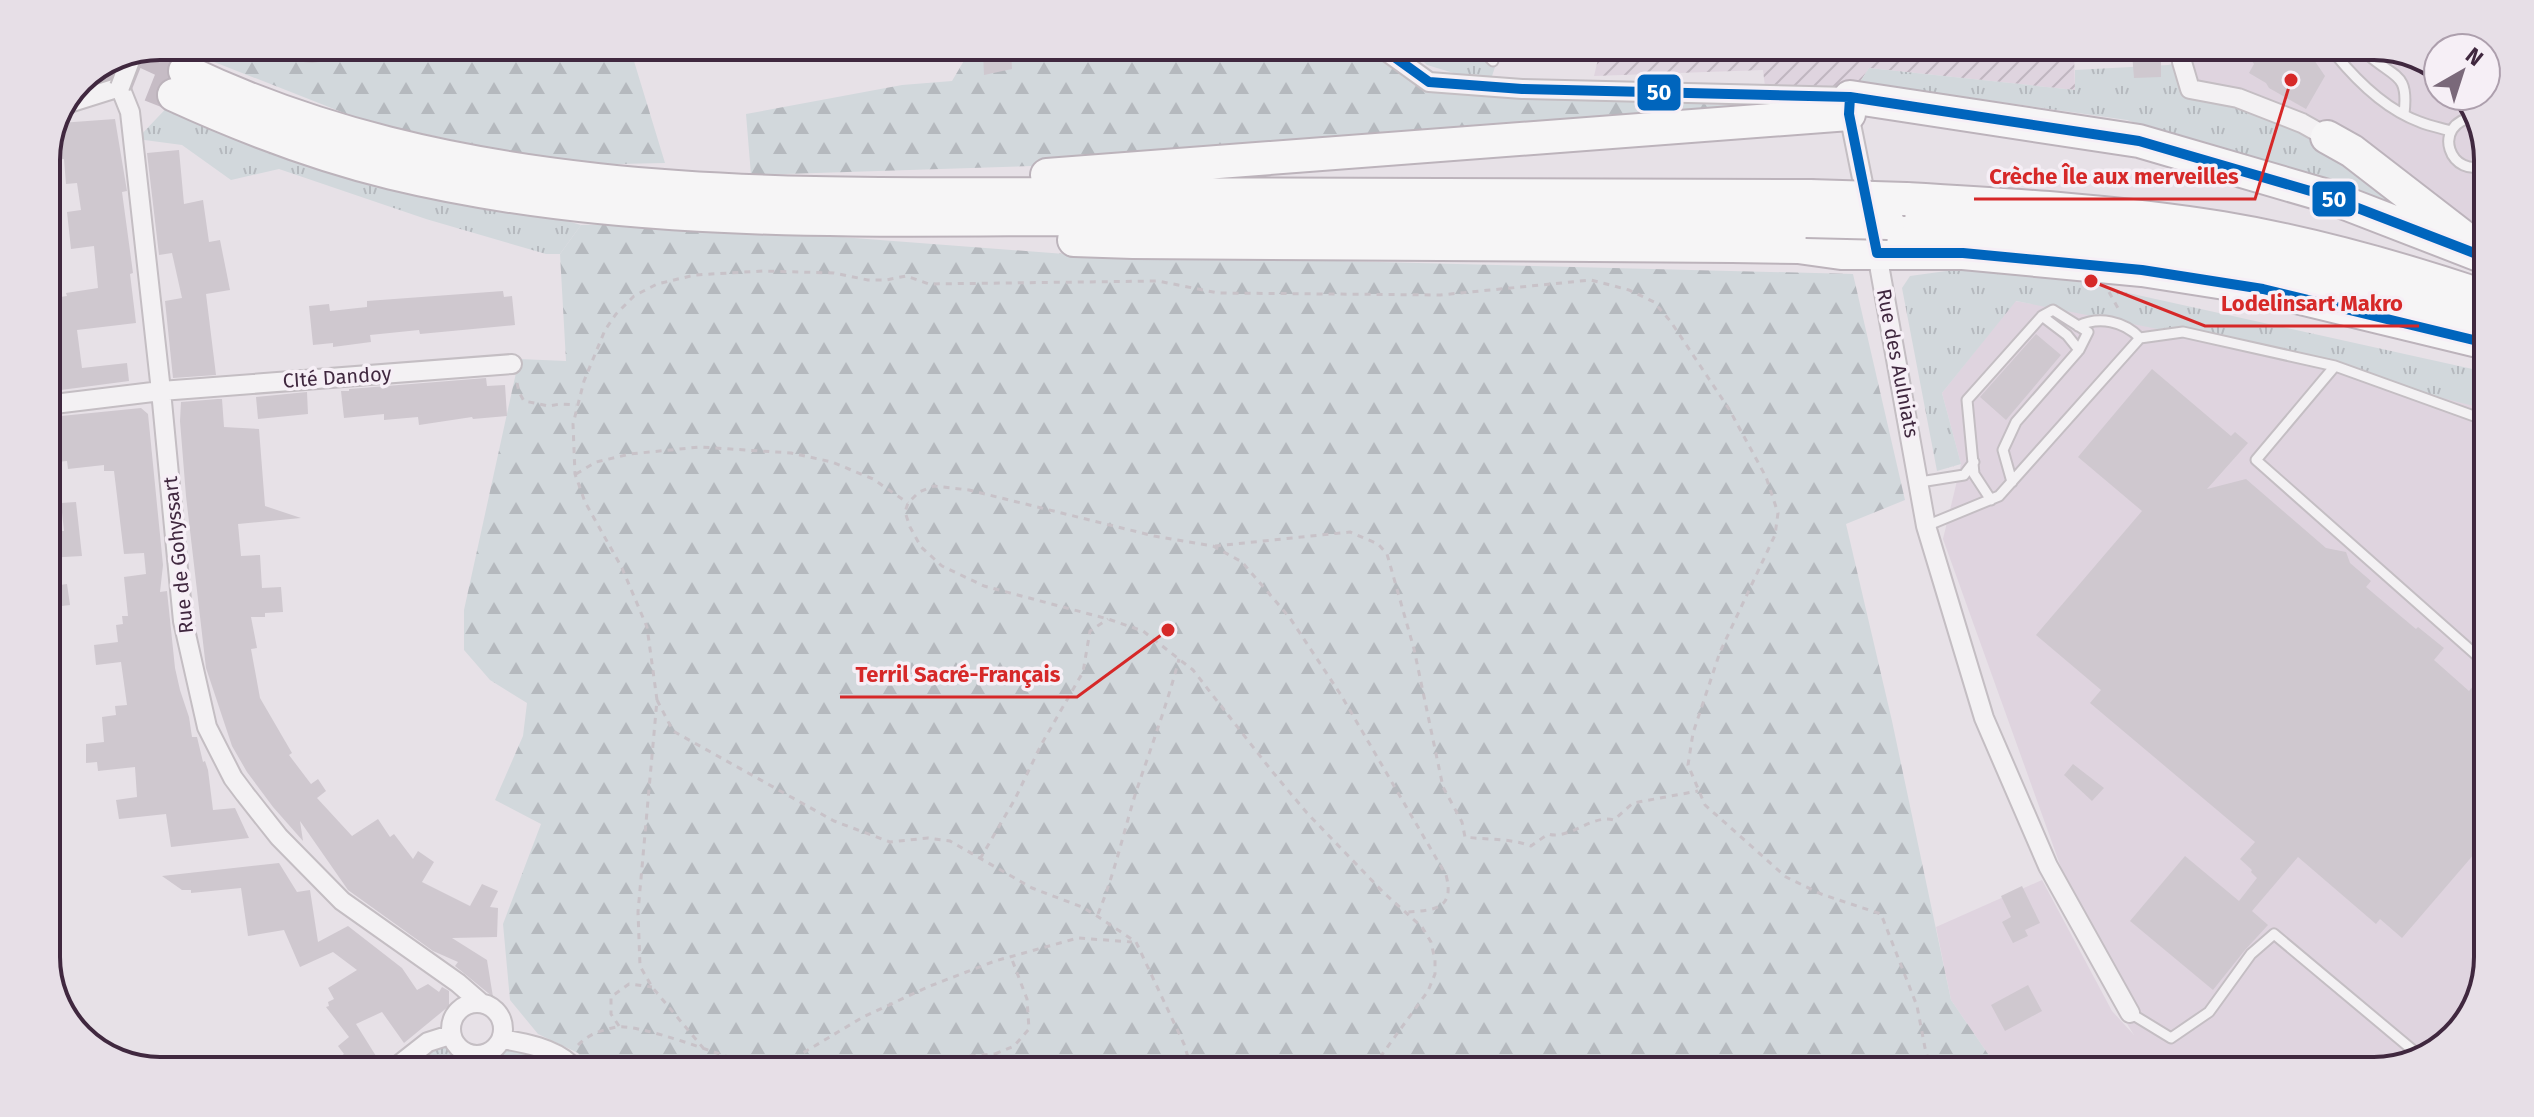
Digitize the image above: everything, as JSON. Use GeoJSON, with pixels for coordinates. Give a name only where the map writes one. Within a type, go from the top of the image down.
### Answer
{"type":"FeatureCollection","features":[{"type":"Feature","properties":{"kind":"highway"},"geometry":{"type":"LineString","coordinates":[[2474,293],[2345,254],[2221,228],[2011,205],[1808,208],[877,219],[708,215],[596,208],[470,189],[392,173],[333,156],[273,136],[180,83],[258,102],[321,124],[440,156],[532,173],[718,190],[1808,208],[1888,223],[2090,251],[2474,340]]}},
{"type":"Feature","properties":{"kind":"highway"},"geometry":{"type":"LineString","coordinates":[[904,194],[995,179],[1850,106],[2139,141],[2324,195],[2420,217]]}},
{"type":"Feature","properties":{"kind":"highway"},"geometry":{"type":"LineString","coordinates":[[2327,137],[2352,151],[2420,217],[2474,249]]}},
{"type":"Feature","properties":{"kind":"highway"},"geometry":{"type":"LineString","coordinates":[[877,219],[952,236],[1133,242],[1716,245],[1798,247],[1841,253],[2213,251],[2354,283],[2474,319]]}},
{"type":"Feature","properties":{"kind":"street"},"geometry":{"type":"LineString","coordinates":[[1398,60],[1429,82],[1850,106]]}},
{"type":"Feature","properties":{"kind":"street"},"geometry":{"type":"LineString","coordinates":[[2182,60],[2190,89],[2238,98],[2302,123],[2327,137]]}},
{"type":"Feature","properties":{"kind":"street"},"geometry":{"type":"LineString","coordinates":[[80,101],[117,94],[128,65]]}},
{"type":"Feature","properties":{"kind":"street","name":"Rue de Gohyssart"},"geometry":{"type":"LineString","coordinates":[[117,94],[132,125],[183,621],[207,727],[233,778],[279,837],[342,901],[458,983],[481,1003],[495,1009],[503,1023],[502,1039]]}},
{"type":"Feature","properties":{"kind":"street","name":"Rue des Aulniats"},"geometry":{"type":"LineString","coordinates":[[1850,106],[1926,526],[1984,718],[2048,866],[2130,1013]]}},
{"type":"Feature","properties":{"kind":"street","name":"CIté Dandoy"},"geometry":{"type":"LineString","coordinates":[[60,403],[161,391],[512,364]]}},
{"type":"Feature","properties":{"kind":"street"},"geometry":{"type":"LineString","coordinates":[[472,1057],[460,1050],[450,1035],[452,1018],[464,1005],[481,1003]]}},
{"type":"Feature","properties":{"kind":"street"},"geometry":{"type":"LineString","coordinates":[[409,1057],[428,1042],[450,1035]]}},
{"type":"Feature","properties":{"kind":"street"},"geometry":{"type":"LineString","coordinates":[[482,1057],[502,1039],[534,1045],[558,1057]]}},
{"type":"Feature","properties":{"kind":"lane"},"geometry":{"type":"LineString","coordinates":[[2341,60],[2368,88],[2404,114],[2420,123],[2451,131]]}},
{"type":"Feature","properties":{"kind":"lane"},"geometry":{"type":"LineString","coordinates":[[2375,60],[2405,86],[2404,114]]}},
{"type":"Feature","properties":{"kind":"lane"},"geometry":{"type":"LineString","coordinates":[[2465,119],[2451,131],[2449,150],[2458,162],[2474,168]]}},
{"type":"Feature","properties":{"kind":"lane"},"geometry":{"type":"LineString","coordinates":[[1991,500],[1974,474],[1967,400],[2042,316],[2053,310],[2088,332],[2079,350],[2016,422],[2003,450],[2012,482]]}},
{"type":"Feature","properties":{"kind":"lane"},"geometry":{"type":"LineString","coordinates":[[2042,316],[2067,335],[2079,350]]}},
{"type":"Feature","properties":{"kind":"lane"},"geometry":{"type":"LineString","coordinates":[[2078,326],[2093,319],[2130,327],[2140,338]]}},
{"type":"Feature","properties":{"kind":"lane"},"geometry":{"type":"LineString","coordinates":[[1926,526],[1999,496],[2140,338],[2183,332],[2335,366],[2474,416]]}},
{"type":"Feature","properties":{"kind":"lane"},"geometry":{"type":"LineString","coordinates":[[2335,366],[2256,460],[2474,653]]}},
{"type":"Feature","properties":{"kind":"lane"},"geometry":{"type":"LineString","coordinates":[[1920,482],[1964,475],[1974,462]]}},
{"type":"Feature","properties":{"kind":"lane"},"geometry":{"type":"LineString","coordinates":[[2130,1013],[2171,1038],[2209,1012],[2251,954],[2274,934],[2412,1049]]}},
{"type":"Feature","properties":{"kind":"path"},"geometry":{"type":"LineString","coordinates":[[2090,251],[2130,327]]}},
{"type":"Feature","properties":{"kind":"path"},"geometry":{"type":"LineString","coordinates":[[704,1049],[652,987],[640,966],[638,912],[657,700],[647,627],[622,568],[585,502],[575,474],[573,424],[590,365],[605,330],[634,296],[657,284],[695,275],[763,271],[834,273],[868,280],[906,276],[929,284],[1158,281],[1218,293],[1424,295],[1591,280],[1629,290],[1654,302],[1671,322],[1748,441],[1766,477],[1778,513],[1775,535],[1720,652],[1693,733],[1688,765],[1705,805],[1786,877],[1821,894],[1881,914],[1917,1006],[1928,1057]]}},
{"type":"Feature","properties":{"kind":"path"},"geometry":{"type":"LineString","coordinates":[[512,364],[524,401],[549,406],[577,405]]}},
{"type":"Feature","properties":{"kind":"path"},"geometry":{"type":"LineString","coordinates":[[575,474],[596,462],[630,454],[700,447],[791,453],[832,462],[873,479],[908,503]]}},
{"type":"Feature","properties":{"kind":"path"},"geometry":{"type":"LineString","coordinates":[[1380,1057],[1428,991],[1435,974],[1431,942],[1422,927],[1384,893],[1307,813],[1193,670],[1143,631],[984,586],[942,566],[921,547],[905,512],[908,503],[919,492],[934,486],[969,490],[1154,536],[1213,546],[1350,532],[1378,544],[1387,554],[1396,579],[1443,787],[1462,822],[1465,837],[1513,839],[1531,846],[1548,834],[1557,836],[1603,817],[1614,820],[1633,803],[1698,791]]}},
{"type":"Feature","properties":{"kind":"path"},"geometry":{"type":"LineString","coordinates":[[1213,546],[1242,562],[1290,618],[1341,695],[1446,875],[1449,887],[1447,898],[1440,906],[1432,911],[1408,912]]}},
{"type":"Feature","properties":{"kind":"path"},"geometry":{"type":"LineString","coordinates":[[979,860],[1083,672],[1090,631],[1108,619]]}},
{"type":"Feature","properties":{"kind":"path"},"geometry":{"type":"LineString","coordinates":[[1097,916],[1117,863],[1125,828],[1167,705],[1179,659]]}},
{"type":"Feature","properties":{"kind":"path"},"geometry":{"type":"LineString","coordinates":[[657,700],[673,731],[834,821],[890,842],[928,838],[950,841],[1032,888],[1082,907],[1136,942],[1188,1057]]}},
{"type":"Feature","properties":{"kind":"path"},"geometry":{"type":"LineString","coordinates":[[796,1057],[863,1017],[930,986],[1011,957],[1078,938],[1136,942]]}},
{"type":"Feature","properties":{"kind":"path"},"geometry":{"type":"LineString","coordinates":[[955,1057],[995,1054],[1014,1046],[1029,1029],[1027,999],[1011,957]]}},
{"type":"Feature","properties":{"kind":"path"},"geometry":{"type":"LineString","coordinates":[[620,1027],[611,1014],[611,997],[629,984],[652,987]]}},
{"type":"Feature","properties":{"kind":"path"},"geometry":{"type":"LineString","coordinates":[[570,1057],[590,1034],[620,1027],[727,1057]]}},
{"type":"Feature","properties":{"kind":"shaded area"},"geometry":{"type":"Polygon","coordinates":[[[1598,60],[2074,60],[2075,90],[1869,68],[1850,97],[1766,95],[1763,70],[1594,76],[1598,60]]]}},
{"type":"Feature","properties":{"kind":"shaded area"},"geometry":{"type":"Polygon","coordinates":[[[2181,60],[2374,60],[2394,62],[2422,72],[2422,112],[2461,112],[2469,128],[2474,153],[2474,248],[2177,84],[2181,60]]]}},
{"type":"Feature","properties":{"kind":"shaded area"},"geometry":{"type":"Polygon","coordinates":[[[2015,301],[2246,340],[2474,406],[2474,957],[2472,977],[2457,1013],[2430,1040],[2400,1054],[2374,1057],[1990,1057],[1951,1000],[1936,927],[2042,880],[2112,1011],[2134,1035],[2104,987],[1943,539],[1961,464],[1942,393],[2015,301]]]}},
{"type":"Feature","properties":{"kind":"green space"},"geometry":{"type":"Polygon","coordinates":[[[209,60],[634,60],[665,163],[573,165],[367,122],[209,60]]]}},
{"type":"Feature","properties":{"kind":"green space"},"geometry":{"type":"Polygon","coordinates":[[[964,60],[1388,60],[1403,77],[1473,94],[1747,106],[1754,113],[1393,131],[1124,163],[751,175],[746,114],[902,85],[952,81],[964,60]]]}},
{"type":"Feature","properties":{"kind":"green space"},"geometry":{"type":"Polygon","coordinates":[[[1422,60],[1486,60],[1495,67],[1492,76],[1477,80],[1427,65],[1422,60]]]}},
{"type":"Feature","properties":{"kind":"green space"},"geometry":{"type":"Polygon","coordinates":[[[2182,62],[2190,89],[2352,151],[2409,214],[2127,120],[1860,82],[1869,68],[2075,90],[2075,70],[2182,62]]]}},
{"type":"Feature","properties":{"kind":"green space"},"geometry":{"type":"Polygon","coordinates":[[[177,97],[302,146],[581,225],[560,254],[546,254],[426,219],[279,169],[231,180],[182,145],[137,139],[177,97]]]}},
{"type":"Feature","properties":{"kind":"green space"},"geometry":{"type":"Polygon","coordinates":[[[656,223],[1065,254],[1853,274],[1905,500],[1846,524],[1892,721],[1951,1000],[1990,1057],[581,1057],[538,1034],[510,1000],[503,924],[541,824],[495,800],[523,736],[527,703],[490,680],[464,650],[464,610],[519,359],[566,361],[560,254],[581,225],[656,223]]]}},
{"type":"Feature","properties":{"kind":"green space"},"geometry":{"type":"Polygon","coordinates":[[[1997,264],[2474,369],[2474,406],[2229,343],[2016,301],[1942,393],[1961,464],[1937,471],[1902,288],[1910,276],[1997,264]]]}},
{"type":"Feature","properties":{"kind":"green space"},"geometry":{"type":"Polygon","coordinates":[[[517,1036],[560,1057],[481,1057],[517,1036]]]}},
{"type":"Feature","properties":{"kind":"green space"},"geometry":{"type":"Polygon","coordinates":[[[437,1042],[473,1057],[417,1057],[437,1042]]]}},
{"type":"Feature","properties":{"kind":"building"},"geometry":{"type":"Polygon","coordinates":[[[983,60],[1012,60],[1012,69],[984,75],[983,60]]]}},
{"type":"Feature","properties":{"kind":"building"},"geometry":{"type":"Polygon","coordinates":[[[2133,60],[2161,60],[2161,77],[2134,78],[2133,60]]]}},
{"type":"Feature","properties":{"kind":"building"},"geometry":{"type":"Polygon","coordinates":[[[2251,60],[2314,60],[2325,76],[2306,109],[2249,73],[2254,64],[2251,60]]]}},
{"type":"Feature","properties":{"kind":"building"},"geometry":{"type":"Polygon","coordinates":[[[115,119],[127,191],[122,192],[136,323],[77,330],[82,368],[127,363],[129,381],[60,390],[60,297],[67,296],[66,293],[98,288],[94,246],[71,249],[67,212],[81,210],[77,183],[66,184],[64,159],[60,159],[67,122],[115,119]]]}},
{"type":"Feature","properties":{"kind":"building"},"geometry":{"type":"Polygon","coordinates":[[[179,150],[184,204],[203,200],[209,242],[220,240],[230,290],[206,294],[216,375],[173,378],[165,301],[182,298],[172,253],[159,255],[147,153],[179,150]]]}},
{"type":"Feature","properties":{"kind":"building"},"geometry":{"type":"Polygon","coordinates":[[[503,291],[504,297],[512,296],[515,325],[420,334],[419,330],[370,335],[371,342],[333,347],[333,343],[313,345],[309,306],[329,304],[330,311],[367,307],[367,301],[503,291]]]}},
{"type":"Feature","properties":{"kind":"building"},"geometry":{"type":"Polygon","coordinates":[[[2036,334],[2061,355],[2006,420],[1980,397],[2036,334]]]}},
{"type":"Feature","properties":{"kind":"building"},"geometry":{"type":"Polygon","coordinates":[[[2152,369],[2231,436],[2235,432],[2248,443],[2207,489],[2246,479],[2326,548],[2346,552],[2350,563],[2371,581],[2366,587],[2444,648],[2434,660],[2469,691],[2474,685],[2474,854],[2402,938],[2380,919],[2376,924],[2298,857],[2252,911],[2268,925],[2213,990],[2130,921],[2185,856],[2239,901],[2257,878],[2240,859],[2255,842],[2090,703],[2101,690],[2036,635],[2142,511],[2078,457],[2152,369]]]}},
{"type":"Feature","properties":{"kind":"building"},"geometry":{"type":"Polygon","coordinates":[[[486,378],[487,386],[505,385],[507,416],[472,417],[419,425],[418,417],[384,420],[384,414],[344,418],[341,391],[486,378]]]}},
{"type":"Feature","properties":{"kind":"building"},"geometry":{"type":"Polygon","coordinates":[[[307,392],[308,414],[258,419],[256,397],[307,392]]]}},
{"type":"Feature","properties":{"kind":"building"},"geometry":{"type":"Polygon","coordinates":[[[222,399],[224,427],[259,429],[265,506],[301,518],[238,524],[241,556],[260,555],[262,588],[281,587],[283,612],[251,617],[257,648],[251,649],[260,698],[292,753],[289,755],[311,784],[318,779],[326,791],[317,798],[352,836],[378,819],[390,837],[394,834],[413,859],[418,851],[434,862],[422,882],[470,906],[482,884],[498,891],[490,907],[498,908],[497,937],[452,938],[487,960],[493,997],[455,966],[458,962],[433,951],[348,890],[300,821],[303,841],[273,807],[232,746],[206,668],[180,421],[181,402],[222,399]]]}},
{"type":"Feature","properties":{"kind":"building"},"geometry":{"type":"Polygon","coordinates":[[[141,408],[148,414],[163,565],[160,592],[167,591],[180,690],[192,737],[197,737],[208,770],[213,810],[235,808],[249,838],[171,847],[166,814],[119,819],[116,800],[137,797],[135,767],[98,771],[97,762],[86,763],[86,744],[104,742],[102,717],[116,715],[115,706],[127,705],[121,662],[96,665],[94,645],[118,642],[116,625],[123,624],[122,616],[128,616],[124,577],[146,574],[144,553],[124,554],[114,471],[104,471],[104,465],[68,469],[67,461],[60,462],[60,416],[141,408]]]}},
{"type":"Feature","properties":{"kind":"building"},"geometry":{"type":"Polygon","coordinates":[[[76,502],[82,556],[60,557],[60,531],[64,531],[61,503],[76,502]]]}},
{"type":"Feature","properties":{"kind":"building"},"geometry":{"type":"Polygon","coordinates":[[[67,584],[70,605],[60,606],[60,585],[67,584]]]}},
{"type":"Feature","properties":{"kind":"building"},"geometry":{"type":"Polygon","coordinates":[[[2073,764],[2104,788],[2092,801],[2064,775],[2073,764]]]}},
{"type":"Feature","properties":{"kind":"building"},"geometry":{"type":"Polygon","coordinates":[[[279,863],[297,892],[310,890],[318,942],[348,926],[402,968],[417,990],[428,984],[439,992],[442,987],[449,991],[449,1006],[404,1043],[382,1012],[356,1024],[377,1057],[340,1057],[344,1054],[338,1046],[349,1037],[326,1007],[334,999],[328,988],[357,970],[333,952],[300,967],[284,930],[248,936],[241,888],[191,893],[191,890],[182,890],[162,876],[279,863]]]}},
{"type":"Feature","properties":{"kind":"building"},"geometry":{"type":"Polygon","coordinates":[[[2022,886],[2040,923],[2025,930],[2028,936],[2013,943],[2002,922],[2011,917],[2001,896],[2022,886]]]}},
{"type":"Feature","properties":{"kind":"building"},"geometry":{"type":"Polygon","coordinates":[[[2028,985],[2042,1011],[2005,1031],[1991,1005],[2028,985]]]}},
{"type":"Feature","properties":{"kind":"tunnel"},"geometry":{"type":"LineString","coordinates":[[161,60],[185,71]]}},
{"type":"Feature","properties":{"kind":"tunnel"},"geometry":{"type":"LineString","coordinates":[[114,71],[174,95]]}},
{"type":"Feature","properties":{"kind":"transit line","name":"50"},"geometry":{"type":"LineString","coordinates":[[1398,60],[1429,82],[1522,89],[1850,97],[2139,141],[2324,195],[2474,253]]}},
{"type":"Feature","properties":{"kind":"transit line","name":"50"},"geometry":{"type":"LineString","coordinates":[[1850,97],[1849,114],[1877,253],[1963,253],[2142,270],[2263,289],[2474,340]]}},
{"type":"Feature","properties":{"kind":"place","name":"Crèche Île aux merveilles"},"geometry":{"type":"Point","coordinates":[2291,80]}},
{"type":"Feature","properties":{"kind":"place","name":"Lodelinsart Makro"},"geometry":{"type":"Point","coordinates":[2091,281]}},
{"type":"Feature","properties":{"kind":"place","name":"Terril Sacré-Français"},"geometry":{"type":"Point","coordinates":[1168,630]}}]}
